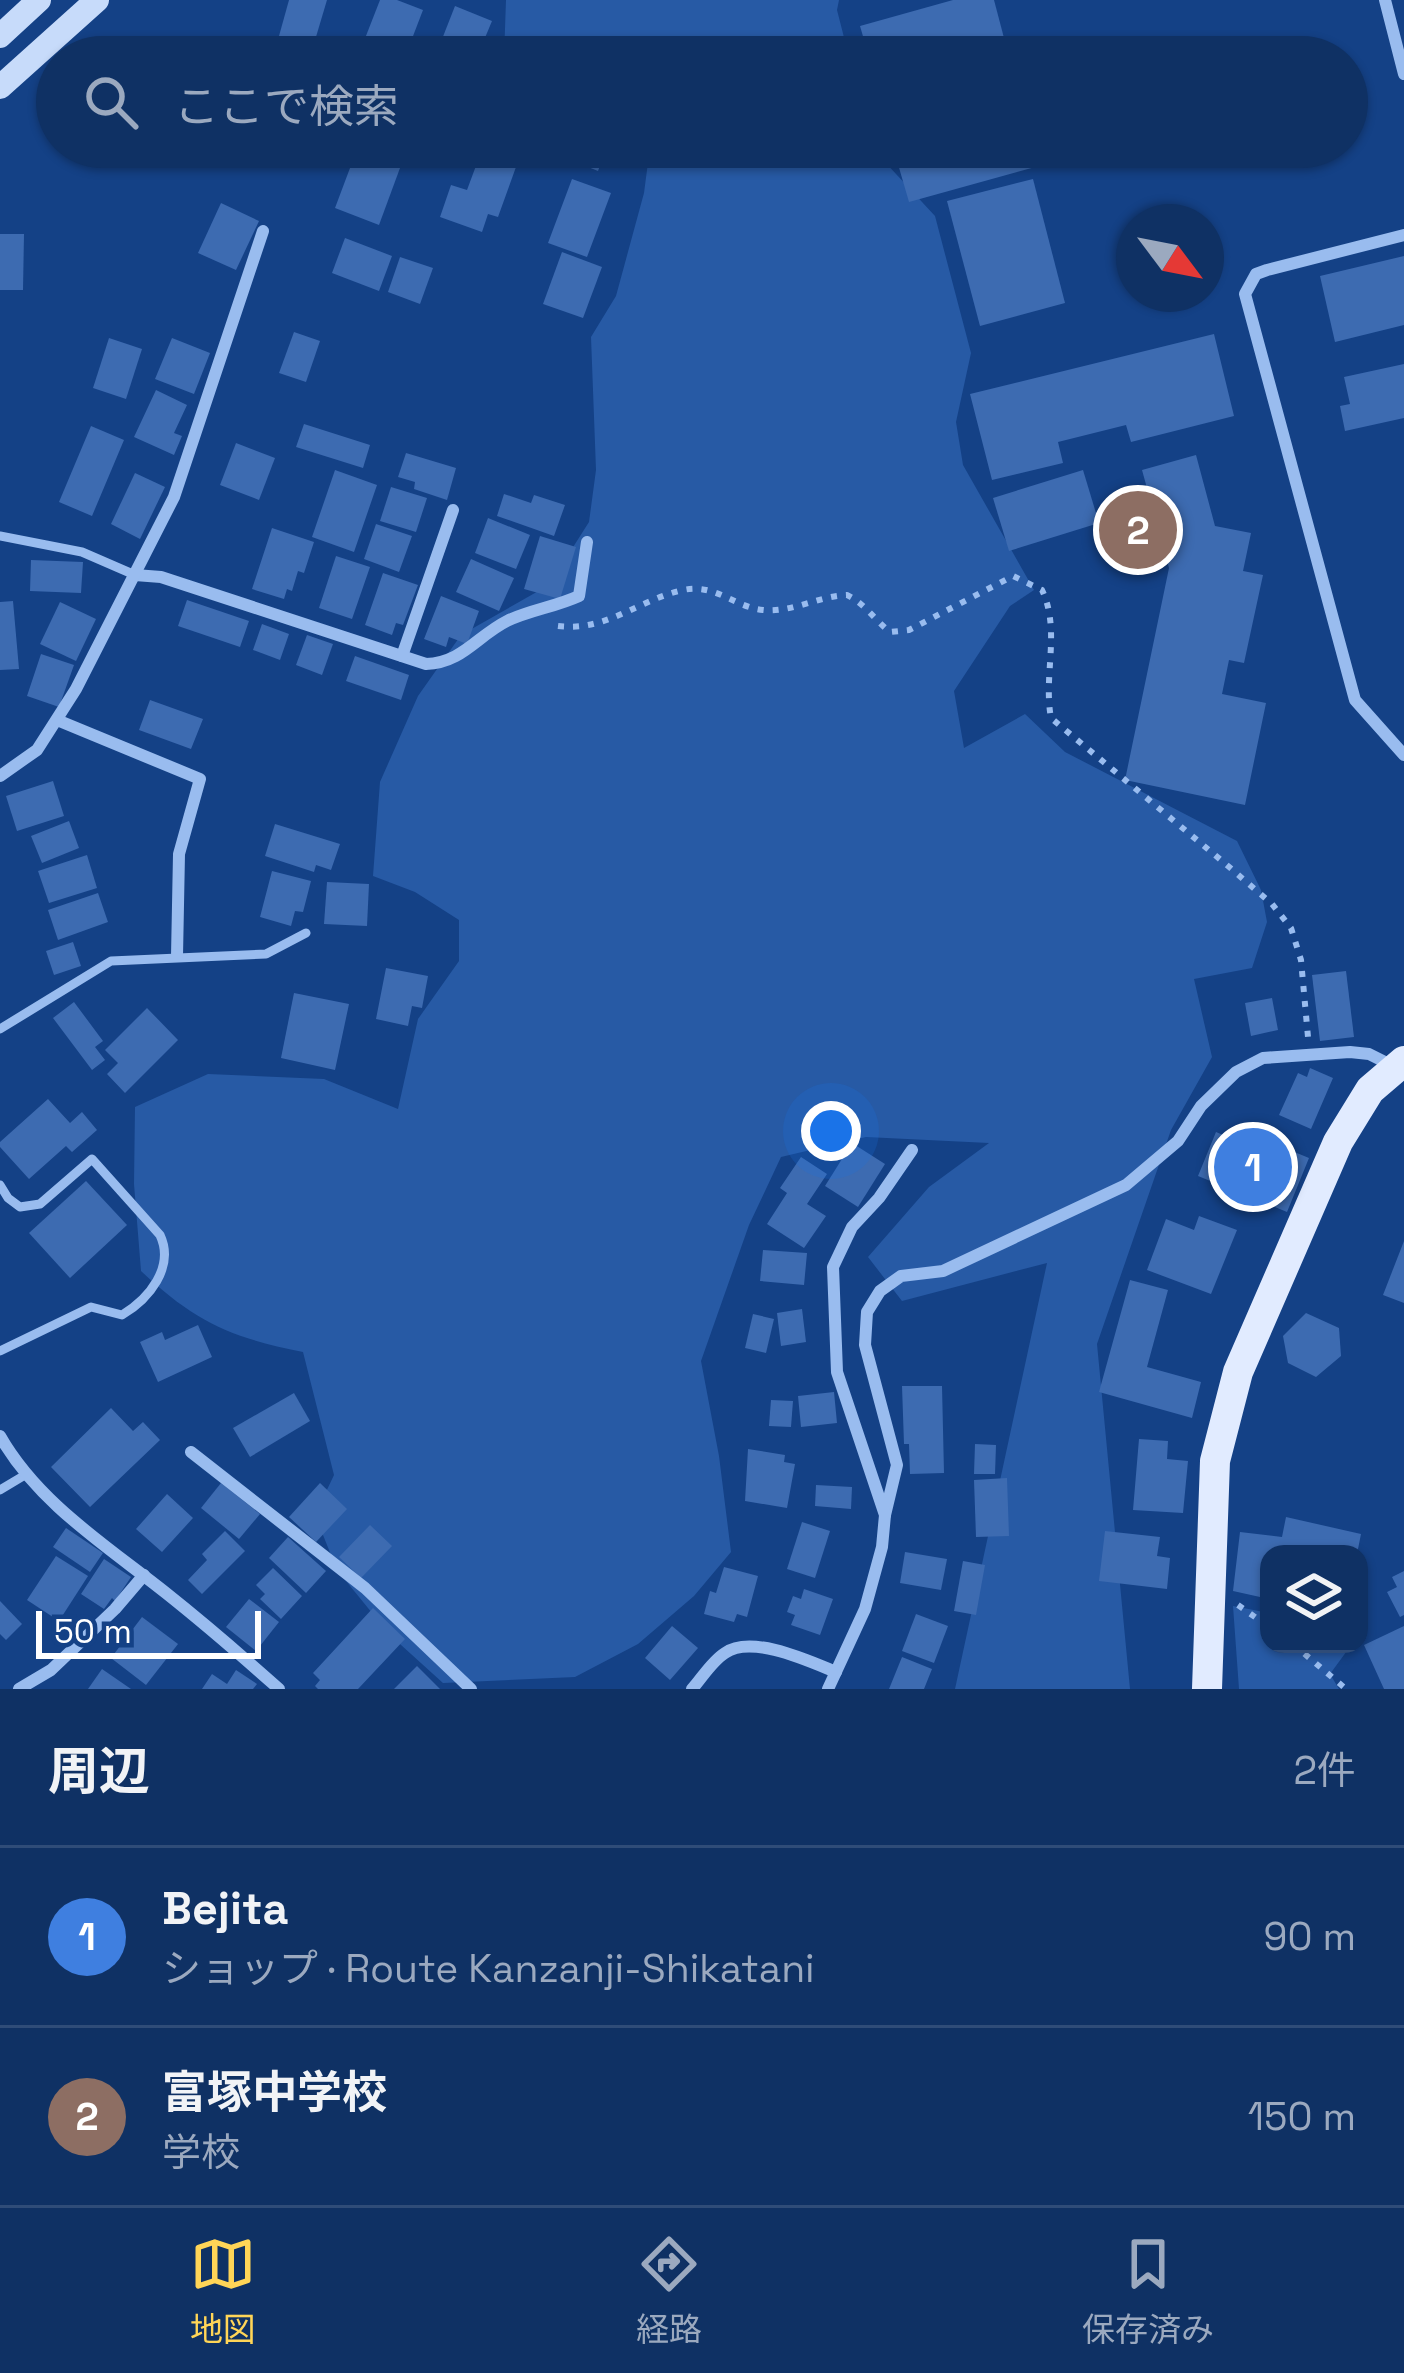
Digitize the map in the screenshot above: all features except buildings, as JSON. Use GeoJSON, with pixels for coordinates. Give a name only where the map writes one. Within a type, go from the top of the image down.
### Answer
{"type":"FeatureCollection","features":[{"type":"Feature","properties":{"kind":"main road"},"geometry":{"type":"LineString","coordinates":[[1207,1689],[1215,1461],[1238,1372],[1338,1142],[1370,1090],[1400,1064]]}},
{"type":"Feature","properties":{"kind":"street"},"geometry":{"type":"LineString","coordinates":[[0,36],[39,0]]}},
{"type":"Feature","properties":{"kind":"street"},"geometry":{"type":"LineString","coordinates":[[57,36],[98,0]]}},
{"type":"Feature","properties":{"kind":"street"},"geometry":{"type":"LineString","coordinates":[[1385,0],[1404,74]]}},
{"type":"Feature","properties":{"kind":"street"},"geometry":{"type":"LineString","coordinates":[[0,87],[36,55]]}},
{"type":"Feature","properties":{"kind":"street"},"geometry":{"type":"LineString","coordinates":[[0,776],[37,750],[57,719],[174,497],[263,231]]}},
{"type":"Feature","properties":{"kind":"street"},"geometry":{"type":"LineString","coordinates":[[1404,235],[1256,274],[1245,294],[1355,700],[1404,755]]}},
{"type":"Feature","properties":{"kind":"street"},"geometry":{"type":"LineString","coordinates":[[402,656],[453,510]]}},
{"type":"Feature","properties":{"kind":"street"},"geometry":{"type":"LineString","coordinates":[[135,575],[161,578],[426,664],[449,663],[500,624],[579,596],[586,542]]}},
{"type":"Feature","properties":{"kind":"street"},"geometry":{"type":"LineString","coordinates":[[57,719],[200,779],[178,854],[177,956]]}},
{"type":"Feature","properties":{"kind":"street"},"geometry":{"type":"LineString","coordinates":[[828,1689],[865,1609],[897,1465],[865,1345],[867,1312],[880,1291],[901,1276],[943,1271],[1126,1185],[1178,1141],[1201,1106],[1236,1072],[1263,1058],[1310,1052],[1369,1054],[1400,1064]]}},
{"type":"Feature","properties":{"kind":"street"},"geometry":{"type":"LineString","coordinates":[[885,1515],[837,1372],[832,1268],[852,1228],[880,1198],[912,1150]]}},
{"type":"Feature","properties":{"kind":"street"},"geometry":{"type":"LineString","coordinates":[[0,1436],[25,1474],[56,1506],[279,1689]]}},
{"type":"Feature","properties":{"kind":"street"},"geometry":{"type":"LineString","coordinates":[[190,1452],[365,1588],[471,1689]]}},
{"type":"Feature","properties":{"kind":"street"},"geometry":{"type":"LineString","coordinates":[[29,1686],[115,1609],[144,1575]]}},
{"type":"Feature","properties":{"kind":"street"},"geometry":{"type":"LineString","coordinates":[[692,1689],[723,1653],[742,1644],[799,1657],[836,1672]]}},
{"type":"Feature","properties":{"kind":"lane"},"geometry":{"type":"LineString","coordinates":[[0,536],[82,552],[135,575]]}},
{"type":"Feature","properties":{"kind":"lane"},"geometry":{"type":"LineString","coordinates":[[0,1029],[111,961],[266,954],[305,933]]}},
{"type":"Feature","properties":{"kind":"lane"},"geometry":{"type":"LineString","coordinates":[[0,1185],[20,1207],[40,1204],[92,1159],[160,1235],[166,1249],[160,1274],[139,1305],[122,1315],[91,1307],[0,1351]]}},
{"type":"Feature","properties":{"kind":"lane"},"geometry":{"type":"LineString","coordinates":[[0,1490],[25,1474]]}},
{"type":"Feature","properties":{"kind":"path"},"geometry":{"type":"LineString","coordinates":[[541,623],[574,628],[605,623],[681,590],[708,588],[763,610],[847,595],[890,632],[909,630],[1013,576],[1042,590],[1053,621],[1046,689],[1051,718],[1272,904],[1292,928],[1301,960],[1310,1052]]}},
{"type":"Feature","properties":{"kind":"path"},"geometry":{"type":"LineString","coordinates":[[1226,1597],[1260,1621]]}},
{"type":"Feature","properties":{"kind":"path"},"geometry":{"type":"LineString","coordinates":[[1304,1653],[1346,1689]]}},
{"type":"Feature","properties":{"kind":"shaded area"},"geometry":{"type":"Polygon","coordinates":[[[506,0],[839,0],[844,36],[505,36],[506,0]]]}},
{"type":"Feature","properties":{"kind":"shaded area"},"geometry":{"type":"Polygon","coordinates":[[[647,168],[890,168],[935,216],[971,353],[956,422],[963,465],[1034,590],[1010,606],[954,691],[964,748],[1025,714],[1065,752],[1237,841],[1261,890],[1267,922],[1252,968],[1194,979],[1212,1057],[1171,1130],[1097,1344],[1130,1689],[955,1689],[1047,1263],[902,1301],[868,1257],[929,1187],[989,1143],[866,1137],[781,1157],[749,1225],[701,1361],[731,1552],[694,1596],[638,1644],[575,1677],[443,1683],[390,1635],[337,1570],[315,1515],[334,1475],[303,1352],[255,1341],[216,1325],[179,1303],[141,1271],[134,1184],[135,1107],[208,1074],[324,1079],[398,1109],[418,1019],[459,961],[459,920],[415,892],[373,876],[380,782],[418,696],[461,635],[549,585],[589,522],[596,470],[591,337],[616,296],[647,168]]]}},
{"type":"Feature","properties":{"kind":"shaded area"},"geometry":{"type":"Polygon","coordinates":[[[1233,1606],[1260,1611],[1260,1653],[1345,1653],[1330,1674],[1339,1689],[1239,1689],[1233,1606]]]}},
{"type":"Feature","properties":{"kind":"place","name":"富塚中学校"},"geometry":{"type":"Point","coordinates":[1138,530]}},
{"type":"Feature","properties":{"kind":"place","name":"Bejita"},"geometry":{"type":"Point","coordinates":[1253,1167]}}]}
